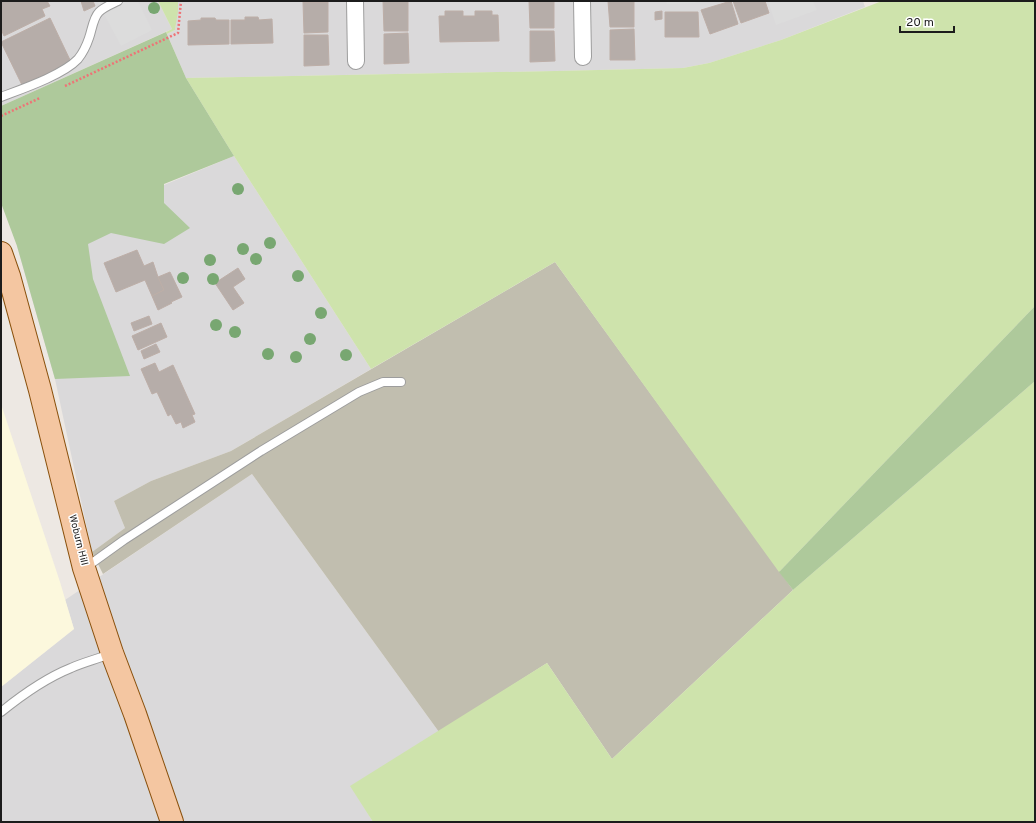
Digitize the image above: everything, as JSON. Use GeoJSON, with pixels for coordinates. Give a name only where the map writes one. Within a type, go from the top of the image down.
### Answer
{"type":"FeatureCollection","features":[{"type":"Feature","properties":{"kind":"main road","name":"Woburn Hill"},"geometry":{"type":"LineString","coordinates":[[1,253],[9,276],[40,390],[84,568],[112,653],[135,714],[172,822]]}},
{"type":"Feature","properties":{"kind":"street"},"geometry":{"type":"LineString","coordinates":[[356,1],[356,61]]}},
{"type":"Feature","properties":{"kind":"street"},"geometry":{"type":"LineString","coordinates":[[582,1],[583,57]]}},
{"type":"Feature","properties":{"kind":"lane"},"geometry":{"type":"LineString","coordinates":[[1,97],[24,89],[58,72],[78,59],[89,38],[99,12],[118,1]]}},
{"type":"Feature","properties":{"kind":"lane"},"geometry":{"type":"LineString","coordinates":[[84,568],[124,540],[261,452],[359,392],[383,382],[401,382]]}},
{"type":"Feature","properties":{"kind":"lane"},"geometry":{"type":"LineString","coordinates":[[1,712],[46,680],[72,667],[112,653]]}},
{"type":"Feature","properties":{"kind":"path"},"geometry":{"type":"LineString","coordinates":[[65,86],[178,33],[181,1]]}},
{"type":"Feature","properties":{"kind":"path"},"geometry":{"type":"LineString","coordinates":[[1,116],[44,96]]}},
{"type":"Feature","properties":{"kind":"shaded area"},"geometry":{"type":"Polygon","coordinates":[[[1,1],[158,1],[172,29],[1,106],[1,1]]]}},
{"type":"Feature","properties":{"kind":"shaded area"},"geometry":{"type":"Polygon","coordinates":[[[97,1],[138,1],[152,30],[121,46],[97,1]]]}},
{"type":"Feature","properties":{"kind":"shaded area"},"geometry":{"type":"Polygon","coordinates":[[[178,1],[863,1],[865,7],[781,40],[709,63],[683,68],[186,78],[167,34],[175,30],[178,1]]]}},
{"type":"Feature","properties":{"kind":"shaded area"},"geometry":{"type":"Polygon","coordinates":[[[666,1],[701,1],[694,3],[667,4],[666,1]]]}},
{"type":"Feature","properties":{"kind":"shaded area"},"geometry":{"type":"Polygon","coordinates":[[[768,1],[813,1],[817,10],[776,25],[768,1]]]}},
{"type":"Feature","properties":{"kind":"shaded area"},"geometry":{"type":"Polygon","coordinates":[[[234,156],[371,369],[231,451],[151,481],[114,501],[125,528],[92,552],[55,379],[17,246],[234,156]]]}},
{"type":"Feature","properties":{"kind":"shaded area"},"geometry":{"type":"Polygon","coordinates":[[[555,262],[793,590],[612,759],[547,663],[439,732],[252,474],[103,574],[92,552],[125,528],[114,501],[151,481],[231,451],[555,262]]]}},
{"type":"Feature","properties":{"kind":"shaded area"},"geometry":{"type":"Polygon","coordinates":[[[1,404],[74,629],[1,687],[1,404]]]}},
{"type":"Feature","properties":{"kind":"shaded area"},"geometry":{"type":"Polygon","coordinates":[[[252,474],[439,732],[351,786],[373,822],[1,822],[1,687],[74,629],[65,600],[252,474]]]}},
{"type":"Feature","properties":{"kind":"green space"},"geometry":{"type":"Polygon","coordinates":[[[158,1],[178,1],[175,30],[167,34],[166,32],[172,29],[158,1]]]}},
{"type":"Feature","properties":{"kind":"green space"},"geometry":{"type":"Polygon","coordinates":[[[882,1],[1034,1],[1035,306],[779,572],[555,262],[371,369],[234,156],[186,78],[683,68],[709,63],[781,40],[882,1]]]}},
{"type":"Feature","properties":{"kind":"green space"},"geometry":{"type":"Polygon","coordinates":[[[166,32],[186,78],[234,156],[164,184],[164,203],[190,228],[164,244],[111,233],[88,244],[93,279],[130,376],[55,379],[17,246],[1,203],[1,106],[166,32]]]}},
{"type":"Feature","properties":{"kind":"green space"},"geometry":{"type":"Polygon","coordinates":[[[1035,306],[1035,381],[793,590],[779,572],[1035,306]]]}},
{"type":"Feature","properties":{"kind":"green space"},"geometry":{"type":"Polygon","coordinates":[[[1035,381],[1035,822],[373,822],[350,786],[547,663],[612,759],[793,590],[1035,381]]]}},
{"type":"Feature","properties":{"kind":"building"},"geometry":{"type":"Polygon","coordinates":[[[1,1],[47,1],[50,6],[42,9],[45,16],[4,36],[1,29],[1,1]]]}},
{"type":"Feature","properties":{"kind":"building"},"geometry":{"type":"Polygon","coordinates":[[[81,1],[93,1],[95,6],[84,11],[81,1]]]}},
{"type":"Feature","properties":{"kind":"building"},"geometry":{"type":"Polygon","coordinates":[[[383,1],[408,1],[408,31],[384,31],[383,1]]]}},
{"type":"Feature","properties":{"kind":"building"},"geometry":{"type":"Polygon","coordinates":[[[529,1],[554,1],[554,28],[530,28],[529,1]]]}},
{"type":"Feature","properties":{"kind":"building"},"geometry":{"type":"Polygon","coordinates":[[[608,1],[634,1],[634,27],[610,27],[608,1]]]}},
{"type":"Feature","properties":{"kind":"building"},"geometry":{"type":"Polygon","coordinates":[[[731,1],[738,24],[710,34],[701,10],[731,1]]]}},
{"type":"Feature","properties":{"kind":"building"},"geometry":{"type":"Polygon","coordinates":[[[733,1],[765,1],[769,13],[741,23],[733,1]]]}},
{"type":"Feature","properties":{"kind":"building"},"geometry":{"type":"Polygon","coordinates":[[[303,2],[328,2],[328,32],[304,33],[303,2]]]}},
{"type":"Feature","properties":{"kind":"building"},"geometry":{"type":"Polygon","coordinates":[[[445,11],[463,11],[463,16],[475,16],[475,11],[492,11],[492,15],[498,15],[499,41],[440,42],[439,16],[445,16],[445,11]]]}},
{"type":"Feature","properties":{"kind":"building"},"geometry":{"type":"Polygon","coordinates":[[[662,11],[662,19],[655,20],[655,12],[662,11]]]}},
{"type":"Feature","properties":{"kind":"building"},"geometry":{"type":"Polygon","coordinates":[[[665,12],[698,12],[699,37],[665,37],[665,12]]]}},
{"type":"Feature","properties":{"kind":"building"},"geometry":{"type":"Polygon","coordinates":[[[245,17],[258,17],[259,20],[272,19],[273,43],[231,44],[231,20],[245,20],[245,17]]]}},
{"type":"Feature","properties":{"kind":"building"},"geometry":{"type":"Polygon","coordinates":[[[50,18],[71,62],[22,85],[1,42],[50,18]]]}},
{"type":"Feature","properties":{"kind":"building"},"geometry":{"type":"Polygon","coordinates":[[[201,18],[229,20],[229,44],[188,45],[188,21],[201,20],[201,18]]]}},
{"type":"Feature","properties":{"kind":"building"},"geometry":{"type":"Polygon","coordinates":[[[634,29],[635,60],[610,60],[610,30],[634,29]]]}},
{"type":"Feature","properties":{"kind":"building"},"geometry":{"type":"Polygon","coordinates":[[[530,31],[554,31],[555,61],[530,62],[530,31]]]}},
{"type":"Feature","properties":{"kind":"building"},"geometry":{"type":"Polygon","coordinates":[[[408,33],[409,63],[384,64],[384,34],[408,33]]]}},
{"type":"Feature","properties":{"kind":"building"},"geometry":{"type":"Polygon","coordinates":[[[304,35],[328,35],[329,65],[304,66],[304,35]]]}},
{"type":"Feature","properties":{"kind":"building"},"geometry":{"type":"Polygon","coordinates":[[[137,250],[144,266],[153,262],[164,290],[152,296],[145,280],[116,292],[104,263],[137,250]]]}},
{"type":"Feature","properties":{"kind":"building"},"geometry":{"type":"Polygon","coordinates":[[[238,268],[245,279],[233,287],[244,303],[233,310],[215,283],[238,268]]]}},
{"type":"Feature","properties":{"kind":"building"},"geometry":{"type":"Polygon","coordinates":[[[170,272],[182,297],[158,310],[152,296],[164,290],[158,277],[170,272]]]}},
{"type":"Feature","properties":{"kind":"building"},"geometry":{"type":"Polygon","coordinates":[[[149,316],[152,324],[134,331],[131,323],[149,316]]]}},
{"type":"Feature","properties":{"kind":"building"},"geometry":{"type":"Polygon","coordinates":[[[161,323],[167,337],[138,350],[132,336],[161,323]]]}},
{"type":"Feature","properties":{"kind":"building"},"geometry":{"type":"Polygon","coordinates":[[[156,344],[160,352],[144,359],[141,351],[156,344]]]}},
{"type":"Feature","properties":{"kind":"building"},"geometry":{"type":"Polygon","coordinates":[[[155,363],[159,372],[173,365],[195,414],[192,415],[195,422],[183,428],[181,422],[176,424],[171,414],[168,416],[157,392],[152,394],[141,369],[155,363]]]}}]}
